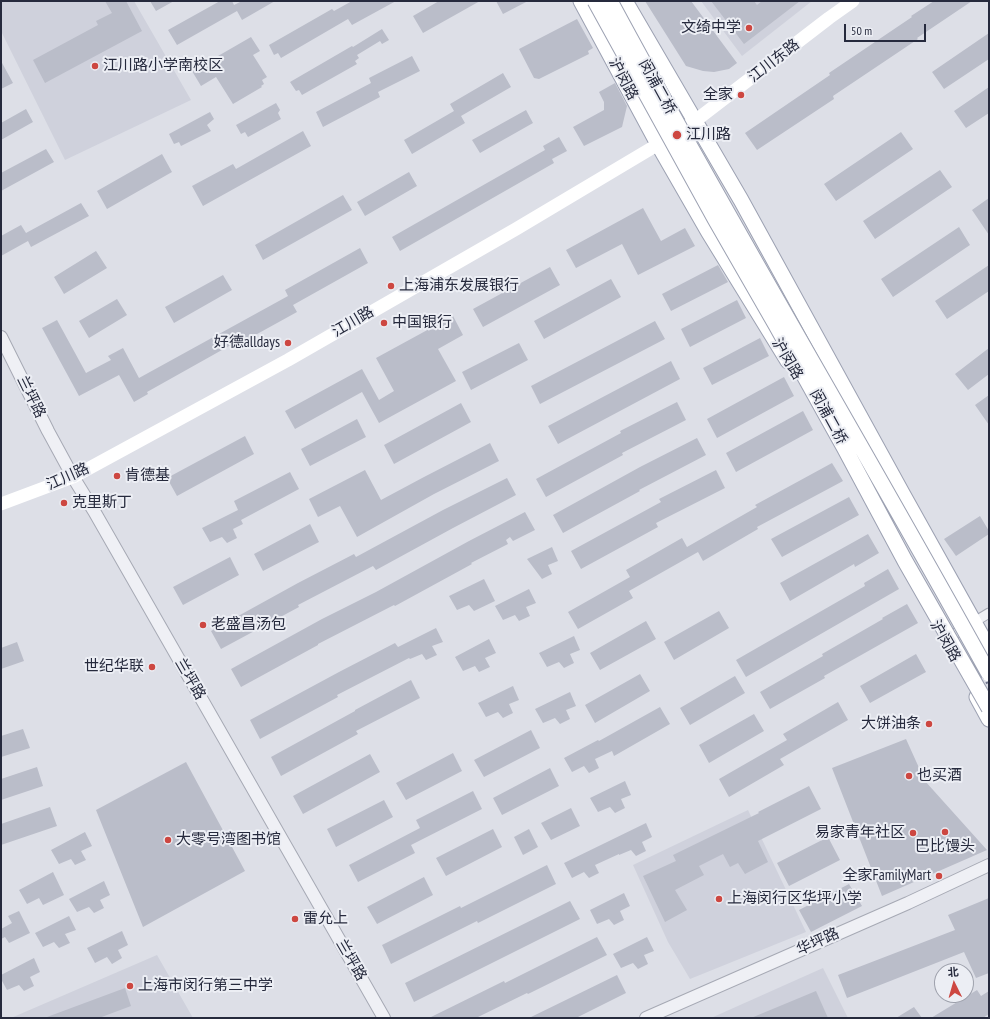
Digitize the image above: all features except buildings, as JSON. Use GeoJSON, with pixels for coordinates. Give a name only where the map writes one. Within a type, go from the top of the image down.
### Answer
{"type":"FeatureCollection","features":[{"type":"Feature","properties":{"kind":"main road","name":"沪闵路"},"geometry":{"type":"LineString","coordinates":[[581,1],[658,144],[708,231],[836,441],[927,609],[989,719]]}},
{"type":"Feature","properties":{"kind":"main road","name":"闵浦二桥"},"geometry":{"type":"LineString","coordinates":[[595,1],[715,219],[833,427],[905,561],[989,708]]}},
{"type":"Feature","properties":{"kind":"main road","name":"闵浦二桥"},"geometry":{"type":"LineString","coordinates":[[610,1],[758,268],[938,581],[989,674]]}},
{"type":"Feature","properties":{"kind":"main road"},"geometry":{"type":"LineString","coordinates":[[626,1],[745,207],[989,649]]}},
{"type":"Feature","properties":{"kind":"main road","name":"江川东路"},"geometry":{"type":"LineString","coordinates":[[695,121],[853,1]]}},
{"type":"Feature","properties":{"kind":"main road","name":"江川路"},"geometry":{"type":"LineString","coordinates":[[1,504],[73,477],[295,356],[516,229],[695,121]]}},
{"type":"Feature","properties":{"kind":"street","name":"兰坪路"},"geometry":{"type":"LineString","coordinates":[[1,337],[73,477],[94,511],[384,1018]]}},
{"type":"Feature","properties":{"kind":"street"},"geometry":{"type":"LineString","coordinates":[[945,640],[989,613]]}},
{"type":"Feature","properties":{"kind":"street","name":"华坪路"},"geometry":{"type":"LineString","coordinates":[[646,1018],[908,903],[989,865]]}},
{"type":"Feature","properties":{"kind":"shaded area","name":"江川路小学南校区"},"geometry":{"type":"Polygon","coordinates":[[[1,1],[134,1],[191,100],[65,160],[1,31],[1,1]]]}},
{"type":"Feature","properties":{"kind":"shaded area","name":"文绮中学"},"geometry":{"type":"Polygon","coordinates":[[[701,1],[812,1],[742,56],[701,1]]]}},
{"type":"Feature","properties":{"kind":"shaded area","name":"上海闵行区华坪小学"},"geometry":{"type":"Polygon","coordinates":[[[748,810],[806,932],[690,979],[668,942],[633,865],[748,810]]]}},
{"type":"Feature","properties":{"kind":"shaded area","name":"上海市闵行第三中学"},"geometry":{"type":"Polygon","coordinates":[[[157,955],[193,1018],[11,1018],[157,955]]]}},
{"type":"Feature","properties":{"kind":"shaded area"},"geometry":{"type":"Polygon","coordinates":[[[823,968],[848,1018],[711,1018],[823,968]]]}},
{"type":"Feature","properties":{"kind":"railway"},"geometry":{"type":"LineString","coordinates":[[598,1],[746,268],[989,699]]}},
{"type":"Feature","properties":{"kind":"railway"},"geometry":{"type":"LineString","coordinates":[[606,1],[752,265],[989,686]]}},
{"type":"Feature","properties":{"kind":"place","name":"文绮中学"},"geometry":{"type":"Point","coordinates":[749,28]}},
{"type":"Feature","properties":{"kind":"place","name":"江川路小学南校区"},"geometry":{"type":"Point","coordinates":[95,66]}},
{"type":"Feature","properties":{"kind":"place","name":"全家"},"geometry":{"type":"Point","coordinates":[741,95]}},
{"type":"Feature","properties":{"kind":"place","name":"江川路"},"geometry":{"type":"Point","coordinates":[677,135]}},
{"type":"Feature","properties":{"kind":"place","name":"上海浦东发展银行"},"geometry":{"type":"Point","coordinates":[391,286]}},
{"type":"Feature","properties":{"kind":"place","name":"中国银行"},"geometry":{"type":"Point","coordinates":[384,323]}},
{"type":"Feature","properties":{"kind":"place","name":"好德alldays"},"geometry":{"type":"Point","coordinates":[288,343]}},
{"type":"Feature","properties":{"kind":"place","name":"肯德基"},"geometry":{"type":"Point","coordinates":[117,476]}},
{"type":"Feature","properties":{"kind":"place","name":"克里斯丁"},"geometry":{"type":"Point","coordinates":[64,503]}},
{"type":"Feature","properties":{"kind":"place","name":"老盛昌汤包"},"geometry":{"type":"Point","coordinates":[203,625]}},
{"type":"Feature","properties":{"kind":"place","name":"世纪华联"},"geometry":{"type":"Point","coordinates":[152,667]}},
{"type":"Feature","properties":{"kind":"place","name":"大饼油条"},"geometry":{"type":"Point","coordinates":[929,724]}},
{"type":"Feature","properties":{"kind":"place","name":"也买酒"},"geometry":{"type":"Point","coordinates":[909,776]}},
{"type":"Feature","properties":{"kind":"place","name":"巴比馒头"},"geometry":{"type":"Point","coordinates":[945,832]}},
{"type":"Feature","properties":{"kind":"place","name":"易家青年社区"},"geometry":{"type":"Point","coordinates":[913,833]}},
{"type":"Feature","properties":{"kind":"place","name":"大零号湾图书馆"},"geometry":{"type":"Point","coordinates":[168,840]}},
{"type":"Feature","properties":{"kind":"place","name":"全家FamilyMart"},"geometry":{"type":"Point","coordinates":[939,876]}},
{"type":"Feature","properties":{"kind":"place","name":"上海闵行区华坪小学"},"geometry":{"type":"Point","coordinates":[719,899]}},
{"type":"Feature","properties":{"kind":"place","name":"雷允上"},"geometry":{"type":"Point","coordinates":[295,919]}},
{"type":"Feature","properties":{"kind":"place","name":"上海市闵行第三中学"},"geometry":{"type":"Point","coordinates":[130,986]}}]}
